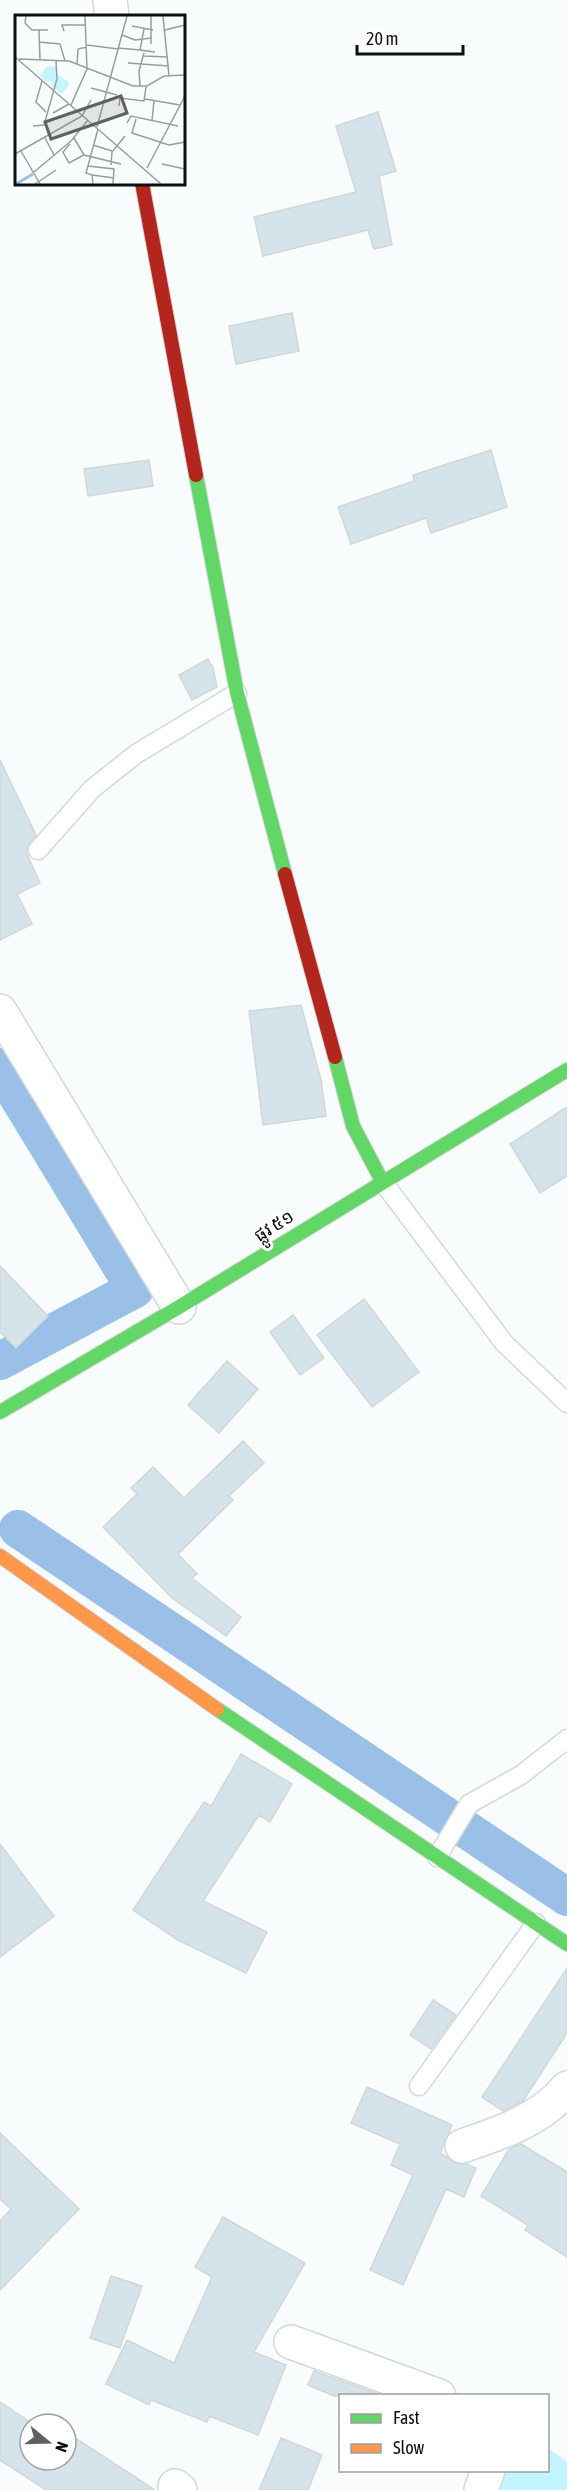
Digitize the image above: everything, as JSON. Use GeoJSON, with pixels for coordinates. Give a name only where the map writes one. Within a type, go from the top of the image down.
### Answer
{"type":"FeatureCollection","features":[{"type":"Feature","properties":{"kind":"street"},"geometry":{"type":"LineString","coordinates":[[110,0],[112,15]]}},
{"type":"Feature","properties":{"kind":"street"},"geometry":{"type":"LineString","coordinates":[[142,184],[237,693],[353,1126],[382,1181]]}},
{"type":"Feature","properties":{"kind":"street"},"geometry":{"type":"LineString","coordinates":[[0,1011],[179,1306]]}},
{"type":"Feature","properties":{"kind":"street","name":"ផ្លូវ ៥១"},"geometry":{"type":"LineString","coordinates":[[0,1412],[567,1070]]}},
{"type":"Feature","properties":{"kind":"street"},"geometry":{"type":"LineString","coordinates":[[0,1556],[242,1726],[567,1944]]}},
{"type":"Feature","properties":{"kind":"street"},"geometry":{"type":"LineString","coordinates":[[462,2146],[530,2119],[546,2108],[567,2088]]}},
{"type":"Feature","properties":{"kind":"street"},"geometry":{"type":"LineString","coordinates":[[291,2342],[434,2394]]}},
{"type":"Feature","properties":{"kind":"street"},"geometry":{"type":"LineString","coordinates":[[481,2490],[487,2472]]}},
{"type":"Feature","properties":{"kind":"lane"},"geometry":{"type":"LineString","coordinates":[[38,850],[92,789],[136,754],[237,693]]}},
{"type":"Feature","properties":{"kind":"lane"},"geometry":{"type":"LineString","coordinates":[[382,1181],[504,1343],[567,1403]]}},
{"type":"Feature","properties":{"kind":"lane"},"geometry":{"type":"LineString","coordinates":[[437,1857],[468,1804],[521,1775],[567,1739]]}},
{"type":"Feature","properties":{"kind":"lane"},"geometry":{"type":"LineString","coordinates":[[419,2086],[536,1923]]}},
{"type":"Feature","properties":{"kind":"shaded area"},"geometry":{"type":"Polygon","coordinates":[[[549,2449],[567,2462],[567,2490],[489,2490],[496,2472],[549,2472],[549,2449]]]}},
{"type":"Feature","properties":{"kind":"building"},"geometry":{"type":"Polygon","coordinates":[[[378,112],[396,171],[379,176],[392,245],[374,249],[368,230],[263,256],[254,217],[356,192],[336,126],[378,112]]]}},
{"type":"Feature","properties":{"kind":"building"},"geometry":{"type":"Polygon","coordinates":[[[292,313],[299,351],[236,364],[229,326],[292,313]]]}},
{"type":"Feature","properties":{"kind":"building"},"geometry":{"type":"Polygon","coordinates":[[[491,450],[507,507],[431,533],[426,518],[351,544],[338,507],[414,481],[413,475],[491,450]]]}},
{"type":"Feature","properties":{"kind":"building"},"geometry":{"type":"Polygon","coordinates":[[[149,460],[153,486],[88,496],[84,469],[149,460]]]}},
{"type":"Feature","properties":{"kind":"building"},"geometry":{"type":"Polygon","coordinates":[[[208,659],[213,668],[217,687],[192,700],[179,675],[208,659]]]}},
{"type":"Feature","properties":{"kind":"building"},"geometry":{"type":"Polygon","coordinates":[[[0,760],[36,835],[29,843],[26,852],[40,883],[17,894],[32,924],[0,940],[0,760]]]}},
{"type":"Feature","properties":{"kind":"building"},"geometry":{"type":"Polygon","coordinates":[[[301,1005],[321,1080],[326,1116],[263,1125],[249,1011],[301,1005]]]}},
{"type":"Feature","properties":{"kind":"building"},"geometry":{"type":"Polygon","coordinates":[[[567,1107],[567,1176],[540,1193],[510,1144],[567,1107]]]}},
{"type":"Feature","properties":{"kind":"building"},"geometry":{"type":"Polygon","coordinates":[[[0,1266],[48,1316],[16,1348],[0,1332],[0,1266]]]}},
{"type":"Feature","properties":{"kind":"building"},"geometry":{"type":"Polygon","coordinates":[[[364,1299],[419,1372],[372,1407],[317,1335],[364,1299]]]}},
{"type":"Feature","properties":{"kind":"building"},"geometry":{"type":"Polygon","coordinates":[[[293,1315],[324,1358],[300,1375],[270,1332],[293,1315]]]}},
{"type":"Feature","properties":{"kind":"building"},"geometry":{"type":"Polygon","coordinates":[[[227,1361],[258,1389],[219,1433],[188,1405],[227,1361]]]}},
{"type":"Feature","properties":{"kind":"building"},"geometry":{"type":"Polygon","coordinates":[[[243,1441],[264,1463],[229,1496],[233,1500],[178,1554],[197,1574],[192,1578],[241,1617],[226,1636],[172,1598],[103,1527],[137,1494],[131,1488],[153,1467],[184,1498],[243,1441]]]}},
{"type":"Feature","properties":{"kind":"building"},"geometry":{"type":"Polygon","coordinates":[[[241,1754],[292,1784],[270,1822],[259,1815],[203,1901],[267,1932],[246,1973],[178,1940],[133,1910],[204,1802],[211,1806],[241,1754]]]}},
{"type":"Feature","properties":{"kind":"building"},"geometry":{"type":"Polygon","coordinates":[[[0,1844],[54,1916],[0,1957],[0,1844]]]}},
{"type":"Feature","properties":{"kind":"building"},"geometry":{"type":"Polygon","coordinates":[[[567,1968],[567,2033],[523,2101],[503,2111],[482,2097],[567,1968]]]}},
{"type":"Feature","properties":{"kind":"building"},"geometry":{"type":"Polygon","coordinates":[[[433,2000],[456,2015],[431,2049],[410,2035],[433,2000]]]}},
{"type":"Feature","properties":{"kind":"building"},"geometry":{"type":"Polygon","coordinates":[[[367,2087],[452,2125],[440,2153],[458,2164],[476,2168],[464,2197],[446,2189],[403,2285],[370,2270],[413,2175],[391,2165],[400,2144],[351,2123],[367,2087]]]}},
{"type":"Feature","properties":{"kind":"building"},"geometry":{"type":"Polygon","coordinates":[[[0,2133],[79,2209],[0,2290],[0,2221],[11,2209],[0,2199],[0,2133]]]}},
{"type":"Feature","properties":{"kind":"building"},"geometry":{"type":"Polygon","coordinates":[[[521,2144],[567,2172],[567,2257],[525,2230],[528,2225],[481,2196],[509,2149],[521,2144]]]}},
{"type":"Feature","properties":{"kind":"building"},"geometry":{"type":"Polygon","coordinates":[[[223,2217],[305,2263],[254,2352],[286,2365],[258,2435],[209,2416],[207,2422],[151,2400],[149,2405],[106,2384],[127,2340],[174,2363],[212,2277],[195,2267],[223,2217]]]}},
{"type":"Feature","properties":{"kind":"building"},"geometry":{"type":"Polygon","coordinates":[[[111,2276],[142,2286],[120,2348],[90,2338],[111,2276]]]}},
{"type":"Feature","properties":{"kind":"building"},"geometry":{"type":"Polygon","coordinates":[[[314,2371],[377,2394],[334,2396],[308,2385],[314,2371]]]}},
{"type":"Feature","properties":{"kind":"building"},"geometry":{"type":"Polygon","coordinates":[[[0,2402],[18,2414],[18,2472],[0,2460],[0,2402]]]}},
{"type":"Feature","properties":{"kind":"building"},"geometry":{"type":"Polygon","coordinates":[[[281,2438],[322,2455],[308,2490],[259,2490],[281,2438]]]}},
{"type":"Feature","properties":{"kind":"building"},"geometry":{"type":"Polygon","coordinates":[[[78,2440],[155,2490],[46,2490],[18,2472],[78,2472],[78,2440]]]}},
{"type":"Feature","properties":{"kind":"waterway"},"geometry":{"type":"LineString","coordinates":[[0,1067],[135,1289],[0,1361]]}},
{"type":"Feature","properties":{"kind":"waterway"},"geometry":{"type":"LineString","coordinates":[[18,1529],[567,1897]]}},
{"type":"Feature","properties":{"kind":"traffic: fast"},"geometry":{"type":"LineString","coordinates":[[196,475],[237,693],[285,874]]}},
{"type":"Feature","properties":{"kind":"traffic: fast"},"geometry":{"type":"LineString","coordinates":[[335,1057],[353,1126],[382,1181]]}},
{"type":"Feature","properties":{"kind":"traffic: fast"},"geometry":{"type":"LineString","coordinates":[[0,1412],[179,1307],[567,1070]]}},
{"type":"Feature","properties":{"kind":"traffic: fast"},"geometry":{"type":"LineString","coordinates":[[217,1709],[567,1944]]}},
{"type":"Feature","properties":{"kind":"traffic: slow"},"geometry":{"type":"LineString","coordinates":[[0,1556],[217,1709]]}},
{"type":"Feature","properties":{"kind":"traffic: jam"},"geometry":{"type":"LineString","coordinates":[[142,184],[196,475]]}},
{"type":"Feature","properties":{"kind":"traffic: jam"},"geometry":{"type":"LineString","coordinates":[[285,874],[335,1057]]}}]}
